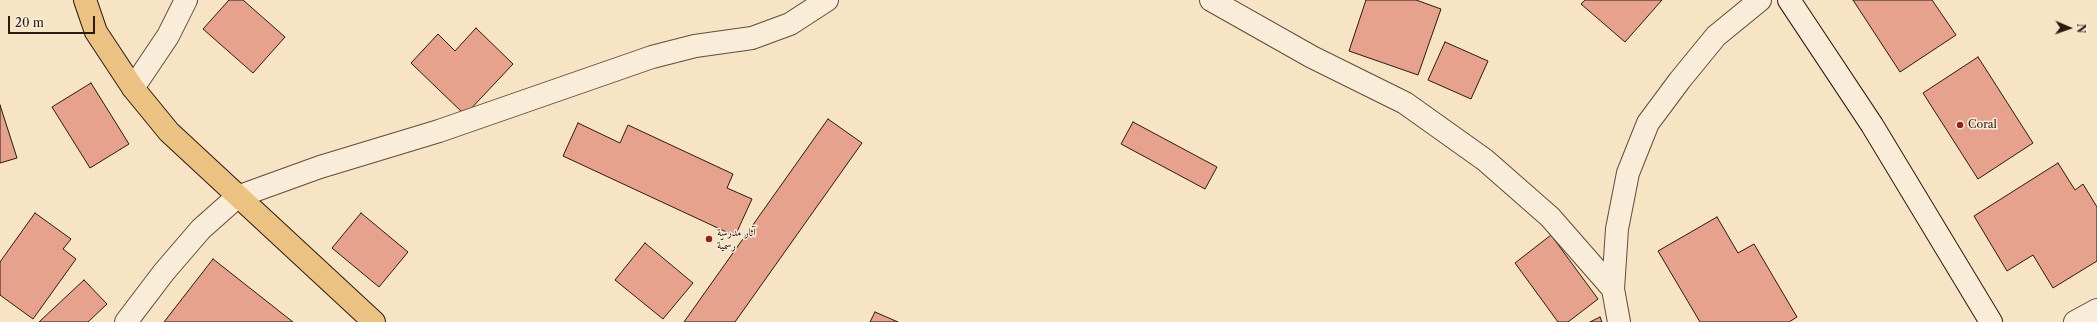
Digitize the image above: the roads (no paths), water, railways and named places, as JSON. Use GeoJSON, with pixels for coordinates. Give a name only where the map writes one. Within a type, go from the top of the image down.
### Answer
{"type":"FeatureCollection","features":[{"type":"Feature","properties":{"kind":"main road"},"geometry":{"type":"LineString","coordinates":[[85,0],[96,32],[133,88],[169,132],[237,197],[374,322]]}},
{"type":"Feature","properties":{"kind":"street"},"geometry":{"type":"LineString","coordinates":[[133,88],[168,36],[186,0]]}},
{"type":"Feature","properties":{"kind":"street"},"geometry":{"type":"LineString","coordinates":[[126,322],[164,272],[201,229],[237,197],[320,167],[439,131],[652,57],[695,46],[752,38],[790,24],[827,0]]}},
{"type":"Feature","properties":{"kind":"street"},"geometry":{"type":"LineString","coordinates":[[1211,0],[1312,57],[1405,103],[1485,160],[1550,217],[1613,289]]}},
{"type":"Feature","properties":{"kind":"street"},"geometry":{"type":"LineString","coordinates":[[1789,0],[1872,125],[1991,322]]}},
{"type":"Feature","properties":{"kind":"street"},"geometry":{"type":"LineString","coordinates":[[1619,322],[1613,289],[1617,229],[1627,180],[1648,123],[1680,80],[1716,36],[1753,2]]}},
{"type":"Feature","properties":{"kind":"street"},"geometry":{"type":"LineString","coordinates":[[2076,322],[2097,310]]}},
{"type":"Feature","properties":{"kind":"place","name":"Coral"},"geometry":{"type":"Point","coordinates":[1960,125]}},
{"type":"Feature","properties":{"kind":"place","name":"آثار مدرسة رسميّة"},"geometry":{"type":"Point","coordinates":[709,239]}}]}
